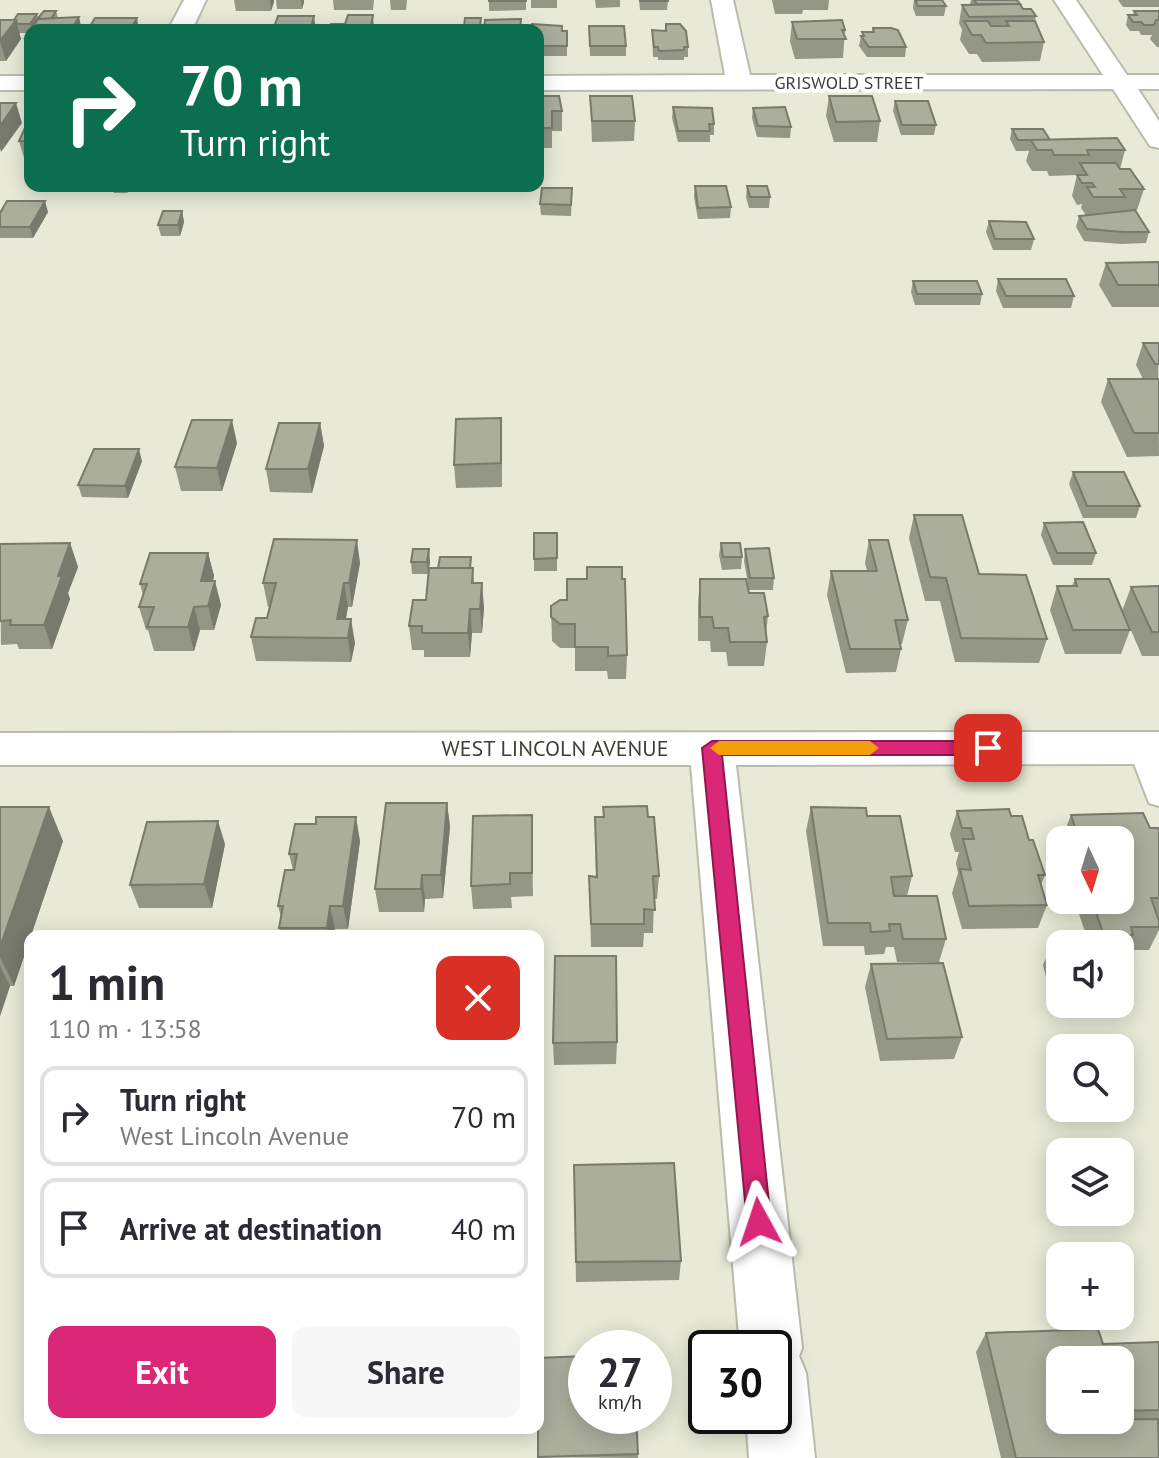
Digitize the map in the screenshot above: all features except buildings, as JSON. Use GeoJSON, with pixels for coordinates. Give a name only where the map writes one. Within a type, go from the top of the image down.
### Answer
{"type":"FeatureCollection","features":[{"type":"Feature","properties":{"kind":"street"},"geometry":{"type":"LineString","coordinates":[[183,24],[195,0]]}},
{"type":"Feature","properties":{"kind":"street"},"geometry":{"type":"LineString","coordinates":[[722,0],[739,83]]}},
{"type":"Feature","properties":{"kind":"street"},"geometry":{"type":"LineString","coordinates":[[1065,0],[1159,140]]}},
{"type":"Feature","properties":{"kind":"street","name":"GRISWOLD STREET"},"geometry":{"type":"LineString","coordinates":[[544,83],[1159,82]]}},
{"type":"Feature","properties":{"kind":"street"},"geometry":{"type":"LineString","coordinates":[[0,83],[24,83]]}},
{"type":"Feature","properties":{"kind":"street"},"geometry":{"type":"LineString","coordinates":[[712,748],[769,1330]]}},
{"type":"Feature","properties":{"kind":"street","name":"WEST LINCOLN AVENUE"},"geometry":{"type":"LineString","coordinates":[[0,749],[1150,748]]}},
{"type":"Feature","properties":{"kind":"street"},"geometry":{"type":"LineString","coordinates":[[780,1434],[782,1458]]}},
{"type":"Feature","properties":{"kind":"lane"},"geometry":{"type":"LineString","coordinates":[[1150,748],[1159,795]]}},
{"type":"Feature","properties":{"kind":"slow traffic"},"geometry":{"type":"LineString","coordinates":[[719,748],[870,748]]}},
{"type":"Feature","properties":{"kind":"route"},"geometry":{"type":"LineString","coordinates":[[759,1222],[712,748],[988,748]]}}]}
